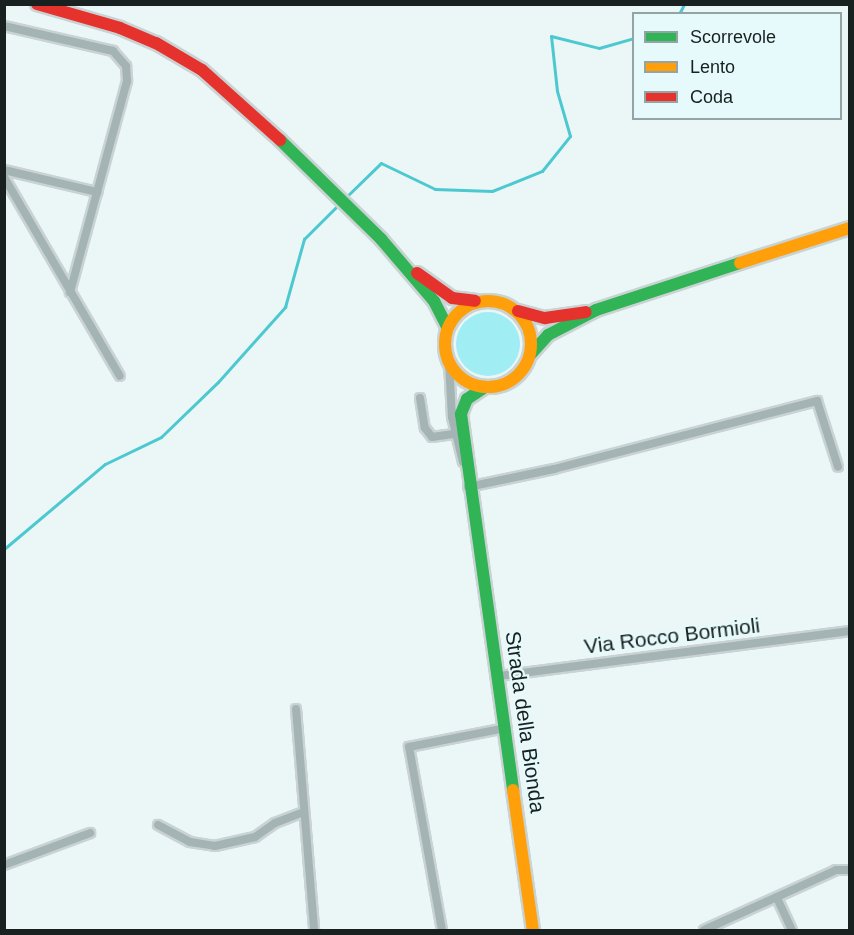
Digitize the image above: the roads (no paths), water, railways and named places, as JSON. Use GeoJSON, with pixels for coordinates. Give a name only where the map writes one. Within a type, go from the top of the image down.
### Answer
{"type":"FeatureCollection","features":[{"type":"Feature","properties":{"kind":"street"},"geometry":{"type":"LineString","coordinates":[[37,4],[120,27],[156,43],[202,70],[325,183],[404,263],[448,328]]}},
{"type":"Feature","properties":{"kind":"street"},"geometry":{"type":"LineString","coordinates":[[4,26],[113,51],[126,66],[127,81],[70,292]]}},
{"type":"Feature","properties":{"kind":"street"},"geometry":{"type":"LineString","coordinates":[[4,170],[97,192]]}},
{"type":"Feature","properties":{"kind":"street"},"geometry":{"type":"LineString","coordinates":[[4,177],[120,376]]}},
{"type":"Feature","properties":{"kind":"street"},"geometry":{"type":"LineString","coordinates":[[404,263],[452,298],[481,301],[545,318],[596,310],[849,228]]}},
{"type":"Feature","properties":{"kind":"street"},"geometry":{"type":"LineString","coordinates":[[481,301],[467,306],[448,328],[446,351],[449,362],[464,379],[485,387],[508,382],[518,375],[530,355],[548,335],[596,310]]}},
{"type":"Feature","properties":{"kind":"street"},"geometry":{"type":"LineString","coordinates":[[514,309],[529,330],[530,355]]}},
{"type":"Feature","properties":{"kind":"street","name":"Strada della Bionda"},"geometry":{"type":"LineString","coordinates":[[449,362],[460,434],[477,518],[533,930]]}},
{"type":"Feature","properties":{"kind":"street","name":"Strada della Bionda"},"geometry":{"type":"LineString","coordinates":[[460,434],[464,404],[485,387]]}},
{"type":"Feature","properties":{"kind":"street"},"geometry":{"type":"LineString","coordinates":[[420,398],[429,434],[436,438],[460,434]]}},
{"type":"Feature","properties":{"kind":"street"},"geometry":{"type":"LineString","coordinates":[[471,487],[566,466],[817,400],[838,467]]}},
{"type":"Feature","properties":{"kind":"street","name":"Via Rocco Bormioli"},"geometry":{"type":"LineString","coordinates":[[499,676],[849,631]]}},
{"type":"Feature","properties":{"kind":"street"},"geometry":{"type":"LineString","coordinates":[[296,709],[314,930]]}},
{"type":"Feature","properties":{"kind":"street"},"geometry":{"type":"LineString","coordinates":[[442,930],[409,747],[506,728]]}},
{"type":"Feature","properties":{"kind":"street"},"geometry":{"type":"LineString","coordinates":[[158,825],[190,842],[215,846],[255,837],[275,823],[304,812]]}},
{"type":"Feature","properties":{"kind":"street"},"geometry":{"type":"LineString","coordinates":[[4,865],[90,833]]}},
{"type":"Feature","properties":{"kind":"street"},"geometry":{"type":"LineString","coordinates":[[704,930],[836,870],[849,870]]}},
{"type":"Feature","properties":{"kind":"street"},"geometry":{"type":"LineString","coordinates":[[777,898],[792,930]]}},
{"type":"Feature","properties":{"kind":"waterway"},"geometry":{"type":"LineString","coordinates":[[680,12],[684,4]]}},
{"type":"Feature","properties":{"kind":"waterway"},"geometry":{"type":"LineString","coordinates":[[810,4],[821,4]]}},
{"type":"Feature","properties":{"kind":"waterway"},"geometry":{"type":"LineString","coordinates":[[345,198],[381,163],[435,189],[492,191],[542,171],[570,136],[557,91],[551,36],[599,48],[632,39]]}},
{"type":"Feature","properties":{"kind":"waterway"},"geometry":{"type":"LineString","coordinates":[[4,549],[105,464],[161,437],[218,382],[285,307],[304,239],[340,203]]}}]}
